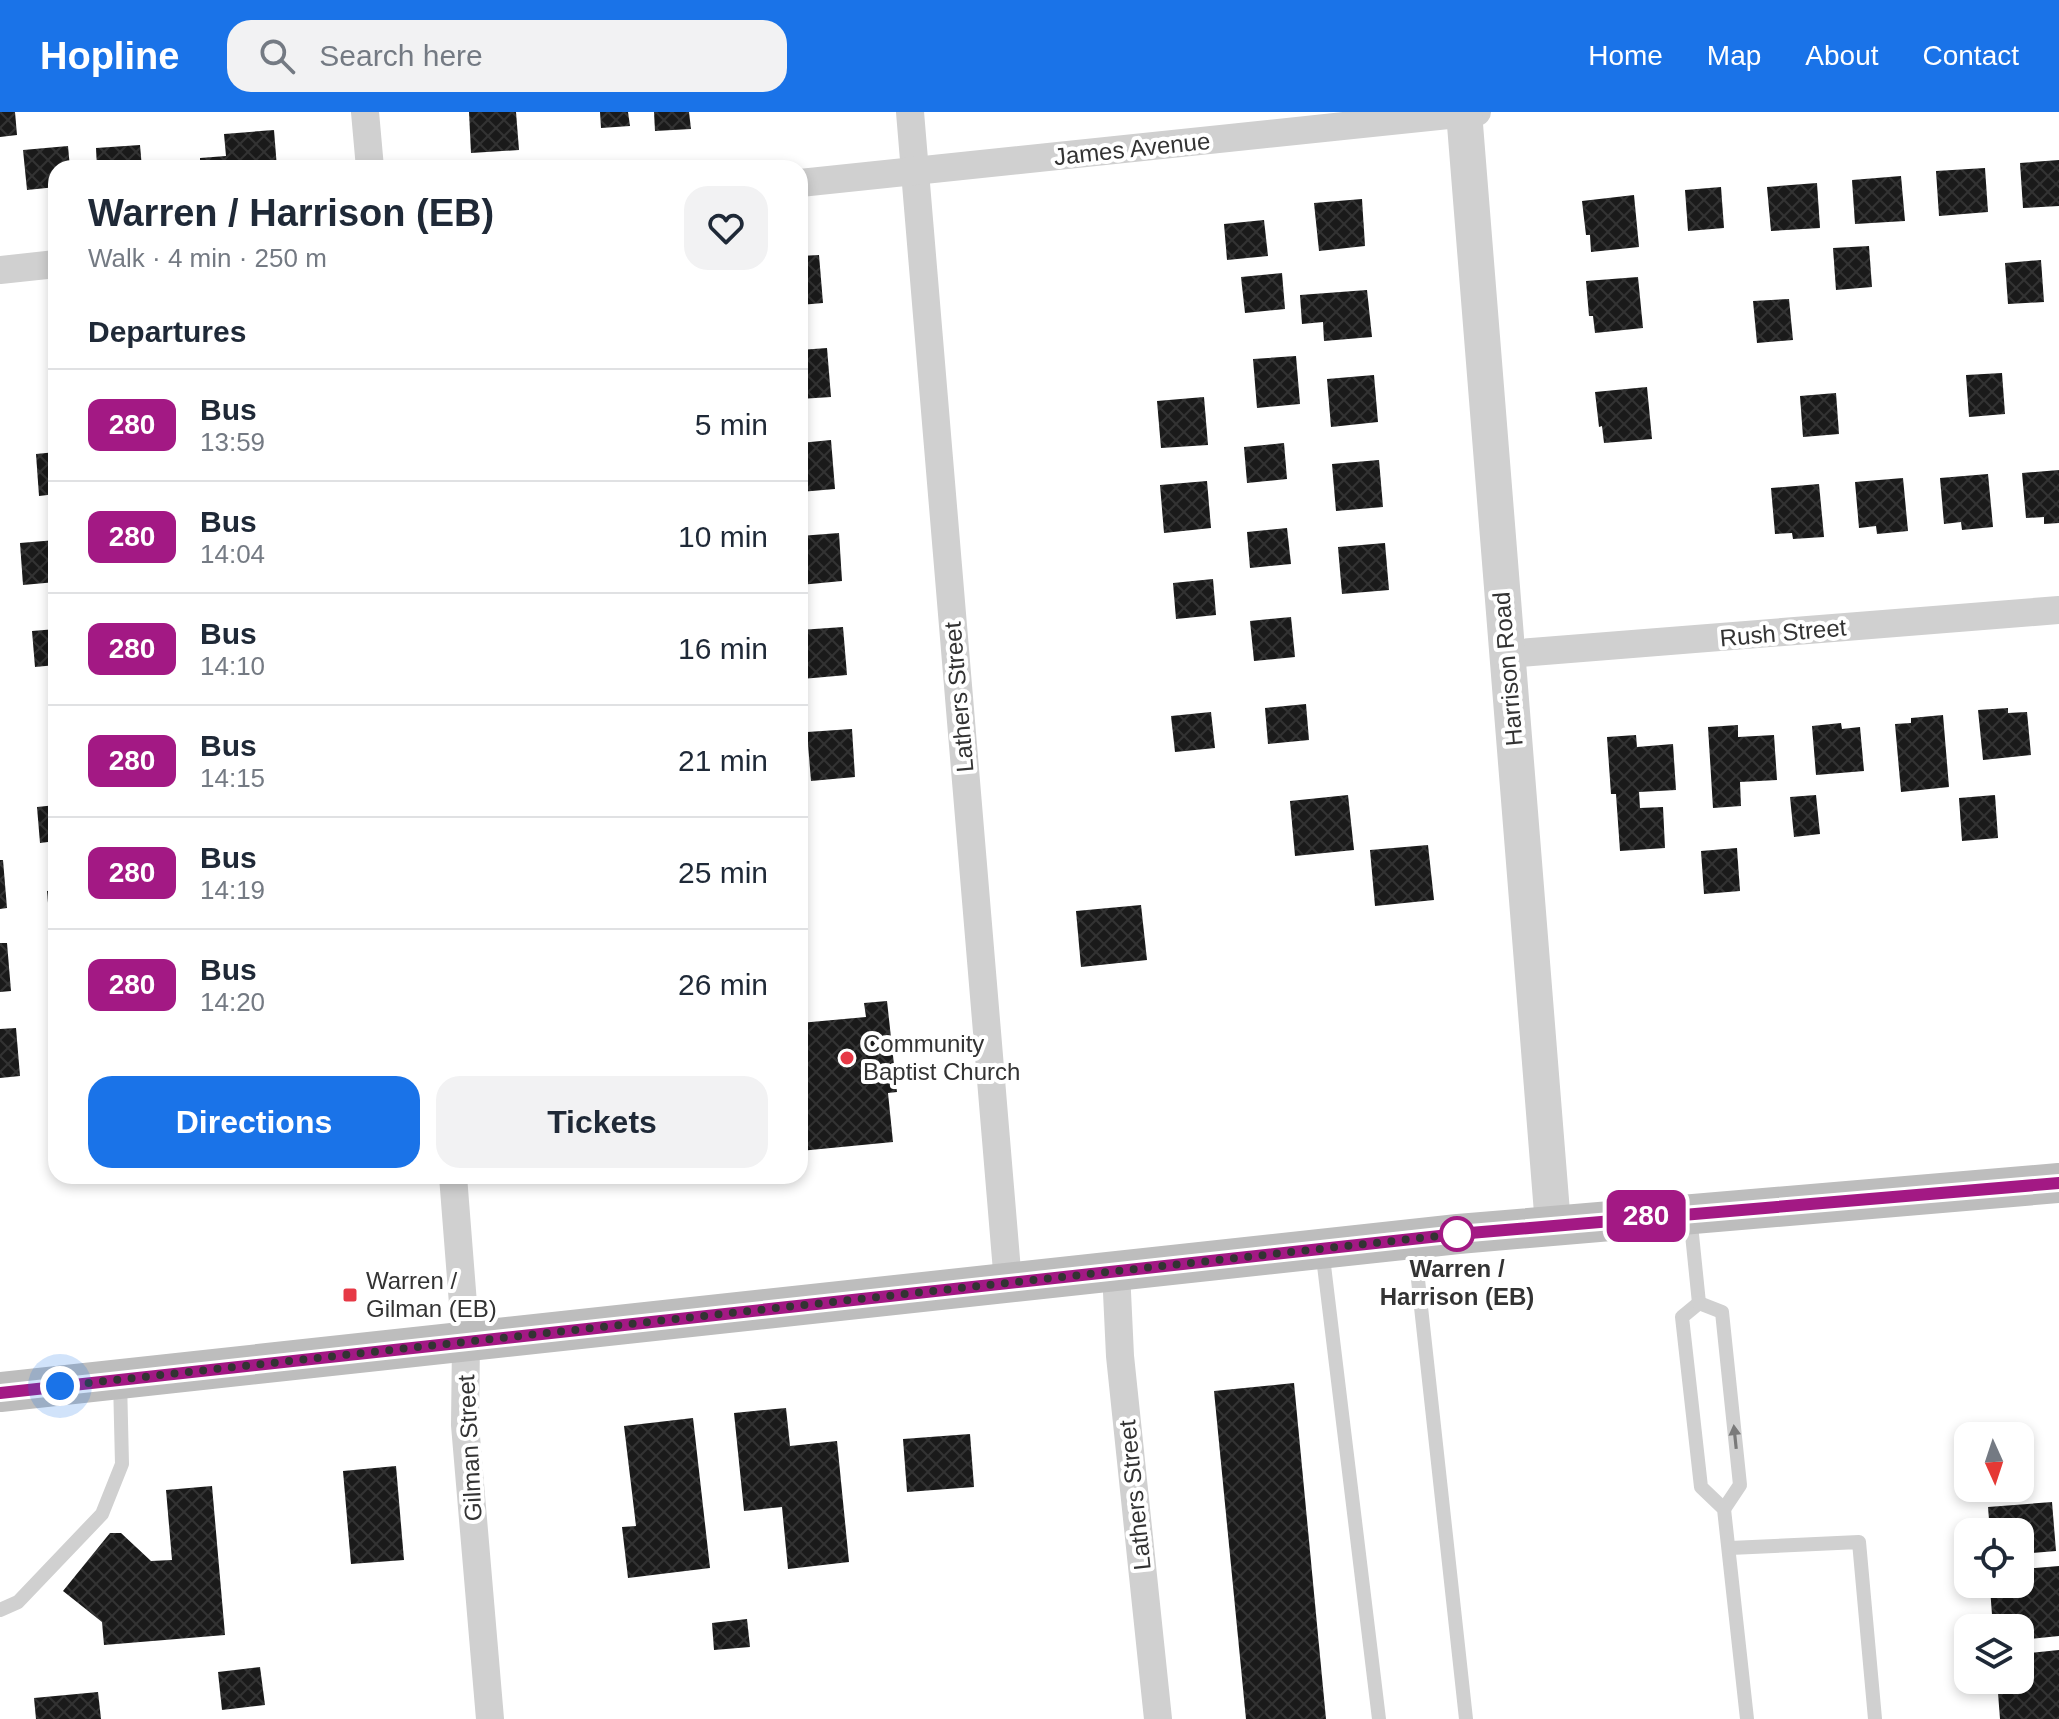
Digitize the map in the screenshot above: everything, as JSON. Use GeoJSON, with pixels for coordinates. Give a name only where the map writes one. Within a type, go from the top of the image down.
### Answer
{"type":"FeatureCollection","features":[{"type":"Feature","properties":{"kind":"main road"},"geometry":{"type":"LineString","coordinates":[[0,1392],[1413,1239],[1690,1212],[2059,1183]]}},
{"type":"Feature","properties":{"kind":"street"},"geometry":{"type":"LineString","coordinates":[[365,112],[369,160]]}},
{"type":"Feature","properties":{"kind":"street","name":"Lathers Street"},"geometry":{"type":"LineString","coordinates":[[910,112],[1008,1283]]}},
{"type":"Feature","properties":{"kind":"street","name":"James Avenue"},"geometry":{"type":"LineString","coordinates":[[808,182],[1468,113]]}},
{"type":"Feature","properties":{"kind":"street","name":"Harrison Road"},"geometry":{"type":"LineString","coordinates":[[1468,113],[1553,1225]]}},
{"type":"Feature","properties":{"kind":"street"},"geometry":{"type":"LineString","coordinates":[[0,270],[48,265]]}},
{"type":"Feature","properties":{"kind":"street","name":"Rush Street"},"geometry":{"type":"LineString","coordinates":[[1507,654],[2059,610]]}},
{"type":"Feature","properties":{"kind":"street","name":"Gilman Street"},"geometry":{"type":"LineString","coordinates":[[454,1184],[466,1342],[465,1425],[490,1719]]}},
{"type":"Feature","properties":{"kind":"street","name":"Lathers Street"},"geometry":{"type":"LineString","coordinates":[[1116,1271],[1120,1356],[1158,1719]]}},
{"type":"Feature","properties":{"kind":"lane"},"geometry":{"type":"LineString","coordinates":[[1690,1212],[1699,1303]]}},
{"type":"Feature","properties":{"kind":"lane"},"geometry":{"type":"LineString","coordinates":[[1413,1239],[1466,1719]]}},
{"type":"Feature","properties":{"kind":"lane"},"geometry":{"type":"LineString","coordinates":[[1322,1249],[1379,1719]]}},
{"type":"Feature","properties":{"kind":"lane"},"geometry":{"type":"LineString","coordinates":[[1699,1303],[1722,1312],[1740,1485],[1724,1509]]}},
{"type":"Feature","properties":{"kind":"lane"},"geometry":{"type":"LineString","coordinates":[[1699,1303],[1682,1317],[1701,1487],[1724,1509],[1747,1719]]}},
{"type":"Feature","properties":{"kind":"lane"},"geometry":{"type":"LineString","coordinates":[[0,1610],[18,1602],[102,1514],[122,1464],[120,1380]]}},
{"type":"Feature","properties":{"kind":"lane"},"geometry":{"type":"LineString","coordinates":[[1730,1548],[1859,1542],[1875,1719]]}},
{"type":"Feature","properties":{"kind":"building"},"geometry":{"type":"Polygon","coordinates":[[[0,112],[15,112],[17,135],[0,137],[0,112]]]}},
{"type":"Feature","properties":{"kind":"building"},"geometry":{"type":"Polygon","coordinates":[[[469,112],[516,112],[519,150],[471,153],[469,112]]]}},
{"type":"Feature","properties":{"kind":"building"},"geometry":{"type":"Polygon","coordinates":[[[600,112],[628,112],[630,126],[601,128],[600,112]]]}},
{"type":"Feature","properties":{"kind":"building"},"geometry":{"type":"Polygon","coordinates":[[[654,112],[689,112],[691,129],[655,131],[654,112]]]}},
{"type":"Feature","properties":{"kind":"building"},"geometry":{"type":"Polygon","coordinates":[[[274,130],[276,160],[200,160],[226,156],[224,134],[274,130]]]}},
{"type":"Feature","properties":{"kind":"building"},"geometry":{"type":"Polygon","coordinates":[[[140,145],[141,160],[97,160],[96,148],[140,145]]]}},
{"type":"Feature","properties":{"kind":"building"},"geometry":{"type":"Polygon","coordinates":[[[68,146],[69,160],[48,160],[48,188],[27,190],[23,150],[68,146]]]}},
{"type":"Feature","properties":{"kind":"building"},"geometry":{"type":"Polygon","coordinates":[[[2059,160],[2059,206],[2023,208],[2020,163],[2059,160]]]}},
{"type":"Feature","properties":{"kind":"building"},"geometry":{"type":"Polygon","coordinates":[[[1985,168],[1988,212],[1939,216],[1936,171],[1985,168]]]}},
{"type":"Feature","properties":{"kind":"building"},"geometry":{"type":"Polygon","coordinates":[[[1901,176],[1905,221],[1855,224],[1852,180],[1901,176]]]}},
{"type":"Feature","properties":{"kind":"building"},"geometry":{"type":"Polygon","coordinates":[[[1817,183],[1820,228],[1771,231],[1767,187],[1817,183]]]}},
{"type":"Feature","properties":{"kind":"building"},"geometry":{"type":"Polygon","coordinates":[[[1721,187],[1724,228],[1688,231],[1685,190],[1721,187]]]}},
{"type":"Feature","properties":{"kind":"building"},"geometry":{"type":"Polygon","coordinates":[[[1634,195],[1639,247],[1591,252],[1582,201],[1634,195]]]}},
{"type":"Feature","properties":{"kind":"building"},"geometry":{"type":"Polygon","coordinates":[[[1362,199],[1365,246],[1319,251],[1314,203],[1362,199]]]}},
{"type":"Feature","properties":{"kind":"building"},"geometry":{"type":"Polygon","coordinates":[[[1264,220],[1268,256],[1227,260],[1224,224],[1264,220]]]}},
{"type":"Feature","properties":{"kind":"building"},"geometry":{"type":"Polygon","coordinates":[[[1869,246],[1872,287],[1836,290],[1833,248],[1869,246]]]}},
{"type":"Feature","properties":{"kind":"building"},"geometry":{"type":"Polygon","coordinates":[[[819,255],[823,303],[808,304],[808,256],[819,255]]]}},
{"type":"Feature","properties":{"kind":"building"},"geometry":{"type":"Polygon","coordinates":[[[2041,260],[2044,302],[2008,304],[2005,263],[2041,260]]]}},
{"type":"Feature","properties":{"kind":"building"},"geometry":{"type":"Polygon","coordinates":[[[1282,273],[1285,309],[1245,313],[1241,277],[1282,273]]]}},
{"type":"Feature","properties":{"kind":"building"},"geometry":{"type":"Polygon","coordinates":[[[1638,277],[1643,328],[1595,333],[1593,316],[1589,316],[1586,281],[1638,277]]]}},
{"type":"Feature","properties":{"kind":"building"},"geometry":{"type":"Polygon","coordinates":[[[1367,290],[1372,337],[1324,341],[1323,322],[1302,324],[1300,295],[1367,290]]]}},
{"type":"Feature","properties":{"kind":"building"},"geometry":{"type":"Polygon","coordinates":[[[1789,299],[1793,340],[1757,343],[1753,301],[1789,299]]]}},
{"type":"Feature","properties":{"kind":"building"},"geometry":{"type":"Polygon","coordinates":[[[827,348],[831,397],[808,398],[808,349],[827,348]]]}},
{"type":"Feature","properties":{"kind":"building"},"geometry":{"type":"Polygon","coordinates":[[[1296,356],[1300,404],[1257,408],[1253,359],[1296,356]]]}},
{"type":"Feature","properties":{"kind":"building"},"geometry":{"type":"Polygon","coordinates":[[[2002,373],[2005,414],[1969,417],[1966,375],[2002,373]]]}},
{"type":"Feature","properties":{"kind":"building"},"geometry":{"type":"Polygon","coordinates":[[[1374,375],[1378,422],[1331,427],[1327,379],[1374,375]]]}},
{"type":"Feature","properties":{"kind":"building"},"geometry":{"type":"Polygon","coordinates":[[[1647,387],[1652,439],[1604,443],[1595,392],[1647,387]]]}},
{"type":"Feature","properties":{"kind":"building"},"geometry":{"type":"Polygon","coordinates":[[[1836,393],[1839,434],[1803,437],[1800,396],[1836,393]]]}},
{"type":"Feature","properties":{"kind":"building"},"geometry":{"type":"Polygon","coordinates":[[[1204,397],[1208,445],[1161,448],[1157,401],[1204,397]]]}},
{"type":"Feature","properties":{"kind":"building"},"geometry":{"type":"Polygon","coordinates":[[[831,440],[835,489],[808,491],[808,442],[831,440]]]}},
{"type":"Feature","properties":{"kind":"building"},"geometry":{"type":"Polygon","coordinates":[[[1284,443],[1287,479],[1247,483],[1244,447],[1284,443]]]}},
{"type":"Feature","properties":{"kind":"building"},"geometry":{"type":"Polygon","coordinates":[[[48,453],[48,495],[39,496],[36,454],[48,453]]]}},
{"type":"Feature","properties":{"kind":"building"},"geometry":{"type":"Polygon","coordinates":[[[1379,460],[1383,507],[1336,511],[1332,464],[1379,460]]]}},
{"type":"Feature","properties":{"kind":"building"},"geometry":{"type":"Polygon","coordinates":[[[2059,470],[2059,523],[2044,524],[2044,517],[2026,518],[2022,473],[2059,470]]]}},
{"type":"Feature","properties":{"kind":"building"},"geometry":{"type":"Polygon","coordinates":[[[1988,474],[1993,527],[1962,530],[1961,522],[1944,524],[1940,478],[1988,474]]]}},
{"type":"Feature","properties":{"kind":"building"},"geometry":{"type":"Polygon","coordinates":[[[1903,478],[1908,531],[1877,534],[1876,526],[1859,528],[1855,482],[1903,478]]]}},
{"type":"Feature","properties":{"kind":"building"},"geometry":{"type":"Polygon","coordinates":[[[1207,481],[1211,528],[1164,533],[1160,485],[1207,481]]]}},
{"type":"Feature","properties":{"kind":"building"},"geometry":{"type":"Polygon","coordinates":[[[1819,484],[1824,537],[1793,539],[1792,533],[1775,534],[1771,488],[1819,484]]]}},
{"type":"Feature","properties":{"kind":"building"},"geometry":{"type":"Polygon","coordinates":[[[1287,528],[1291,564],[1250,568],[1247,532],[1287,528]]]}},
{"type":"Feature","properties":{"kind":"building"},"geometry":{"type":"Polygon","coordinates":[[[839,533],[842,581],[808,584],[808,535],[839,533]]]}},
{"type":"Feature","properties":{"kind":"building"},"geometry":{"type":"Polygon","coordinates":[[[48,541],[48,583],[23,585],[20,543],[48,541]]]}},
{"type":"Feature","properties":{"kind":"building"},"geometry":{"type":"Polygon","coordinates":[[[1385,543],[1389,590],[1342,594],[1338,547],[1385,543]]]}},
{"type":"Feature","properties":{"kind":"building"},"geometry":{"type":"Polygon","coordinates":[[[1213,579],[1216,615],[1176,619],[1173,583],[1213,579]]]}},
{"type":"Feature","properties":{"kind":"building"},"geometry":{"type":"Polygon","coordinates":[[[1291,617],[1295,657],[1254,661],[1250,621],[1291,617]]]}},
{"type":"Feature","properties":{"kind":"building"},"geometry":{"type":"Polygon","coordinates":[[[843,627],[847,675],[808,678],[808,629],[843,627]]]}},
{"type":"Feature","properties":{"kind":"building"},"geometry":{"type":"Polygon","coordinates":[[[48,630],[48,666],[35,667],[32,631],[48,630]]]}},
{"type":"Feature","properties":{"kind":"building"},"geometry":{"type":"Polygon","coordinates":[[[1306,704],[1309,740],[1268,744],[1265,708],[1306,704]]]}},
{"type":"Feature","properties":{"kind":"building"},"geometry":{"type":"Polygon","coordinates":[[[2008,708],[2008,713],[2027,712],[2031,755],[1983,760],[1978,710],[2008,708]]]}},
{"type":"Feature","properties":{"kind":"building"},"geometry":{"type":"Polygon","coordinates":[[[1211,712],[1215,748],[1175,752],[1171,716],[1211,712]]]}},
{"type":"Feature","properties":{"kind":"building"},"geometry":{"type":"Polygon","coordinates":[[[1943,715],[1949,787],[1901,792],[1895,724],[1911,723],[1911,718],[1943,715]]]}},
{"type":"Feature","properties":{"kind":"building"},"geometry":{"type":"Polygon","coordinates":[[[1841,723],[1842,729],[1860,727],[1864,771],[1816,775],[1812,726],[1841,723]]]}},
{"type":"Feature","properties":{"kind":"building"},"geometry":{"type":"Polygon","coordinates":[[[1738,725],[1738,737],[1774,735],[1777,780],[1740,782],[1741,806],[1713,808],[1708,727],[1738,725]]]}},
{"type":"Feature","properties":{"kind":"building"},"geometry":{"type":"Polygon","coordinates":[[[852,729],[855,777],[811,781],[808,732],[852,729]]]}},
{"type":"Feature","properties":{"kind":"building"},"geometry":{"type":"Polygon","coordinates":[[[1636,735],[1637,747],[1673,744],[1676,790],[1639,792],[1640,808],[1663,807],[1665,848],[1620,851],[1616,794],[1611,794],[1607,737],[1636,735]]]}},
{"type":"Feature","properties":{"kind":"building"},"geometry":{"type":"Polygon","coordinates":[[[1348,795],[1354,850],[1295,856],[1290,801],[1348,795]]]}},
{"type":"Feature","properties":{"kind":"building"},"geometry":{"type":"Polygon","coordinates":[[[1816,795],[1820,834],[1794,837],[1790,797],[1816,795]]]}},
{"type":"Feature","properties":{"kind":"building"},"geometry":{"type":"Polygon","coordinates":[[[1995,795],[1998,838],[1962,841],[1959,798],[1995,795]]]}},
{"type":"Feature","properties":{"kind":"building"},"geometry":{"type":"Polygon","coordinates":[[[48,806],[48,842],[40,843],[37,807],[48,806]]]}},
{"type":"Feature","properties":{"kind":"building"},"geometry":{"type":"Polygon","coordinates":[[[1428,845],[1434,900],[1375,906],[1370,850],[1428,845]]]}},
{"type":"Feature","properties":{"kind":"building"},"geometry":{"type":"Polygon","coordinates":[[[1737,848],[1740,891],[1704,894],[1701,851],[1737,848]]]}},
{"type":"Feature","properties":{"kind":"building"},"geometry":{"type":"Polygon","coordinates":[[[0,860],[3,860],[7,908],[0,909],[0,860]]]}},
{"type":"Feature","properties":{"kind":"building"},"geometry":{"type":"Polygon","coordinates":[[[1141,905],[1147,960],[1081,967],[1076,911],[1141,905]]]}},
{"type":"Feature","properties":{"kind":"building"},"geometry":{"type":"Polygon","coordinates":[[[0,943],[7,943],[11,991],[0,992],[0,943]]]}},
{"type":"Feature","properties":{"kind":"building","name":"Community Baptist Church"},"geometry":{"type":"Polygon","coordinates":[[[887,1001],[897,1092],[888,1093],[893,1142],[808,1150],[808,1022],[866,1017],[864,1003],[887,1001]]]}},
{"type":"Feature","properties":{"kind":"building"},"geometry":{"type":"Polygon","coordinates":[[[16,1028],[20,1076],[0,1078],[0,1029],[16,1028]]]}},
{"type":"Feature","properties":{"kind":"building"},"geometry":{"type":"Polygon","coordinates":[[[1294,1383],[1326,1719],[1246,1719],[1214,1391],[1294,1383]]]}},
{"type":"Feature","properties":{"kind":"building"},"geometry":{"type":"Polygon","coordinates":[[[786,1408],[790,1446],[837,1441],[849,1562],[788,1569],[782,1507],[744,1511],[734,1413],[786,1408]]]}},
{"type":"Feature","properties":{"kind":"building"},"geometry":{"type":"Polygon","coordinates":[[[693,1418],[710,1568],[628,1578],[622,1527],[636,1526],[624,1426],[693,1418]]]}},
{"type":"Feature","properties":{"kind":"building"},"geometry":{"type":"Polygon","coordinates":[[[970,1434],[974,1487],[907,1492],[903,1439],[970,1434]]]}},
{"type":"Feature","properties":{"kind":"building"},"geometry":{"type":"Polygon","coordinates":[[[396,1466],[404,1560],[351,1564],[343,1471],[396,1466]]]}},
{"type":"Feature","properties":{"kind":"building"},"geometry":{"type":"Polygon","coordinates":[[[212,1486],[225,1635],[104,1645],[102,1622],[63,1591],[110,1533],[121,1533],[151,1561],[172,1560],[166,1490],[212,1486]]]}},
{"type":"Feature","properties":{"kind":"building"},"geometry":{"type":"Polygon","coordinates":[[[2052,1502],[2056,1551],[2034,1553],[2034,1518],[1989,1518],[1988,1507],[2052,1502]]]}},
{"type":"Feature","properties":{"kind":"building"},"geometry":{"type":"Polygon","coordinates":[[[2059,1566],[2059,1636],[2034,1639],[2034,1614],[1992,1614],[1991,1598],[2034,1598],[2034,1568],[2059,1566]]]}},
{"type":"Feature","properties":{"kind":"building"},"geometry":{"type":"Polygon","coordinates":[[[747,1619],[750,1647],[714,1650],[712,1623],[747,1619]]]}},
{"type":"Feature","properties":{"kind":"building"},"geometry":{"type":"Polygon","coordinates":[[[2059,1650],[2059,1719],[2000,1719],[1998,1694],[2034,1694],[2034,1653],[2059,1650]]]}},
{"type":"Feature","properties":{"kind":"building"},"geometry":{"type":"Polygon","coordinates":[[[260,1667],[265,1705],[222,1710],[218,1672],[260,1667]]]}},
{"type":"Feature","properties":{"kind":"building"},"geometry":{"type":"Polygon","coordinates":[[[98,1692],[101,1719],[36,1719],[34,1698],[98,1692]]]}},
{"type":"Feature","properties":{"kind":"bus line","name":"280"},"geometry":{"type":"LineString","coordinates":[[0,1393],[1458,1234],[2059,1183]]}},
{"type":"Feature","properties":{"kind":"place","name":"Community Baptist Church"},"geometry":{"type":"Point","coordinates":[847,1058]}},
{"type":"Feature","properties":{"kind":"place","name":"Warren / Harrison (EB)"},"geometry":{"type":"Point","coordinates":[1457,1234]}},
{"type":"Feature","properties":{"kind":"place","name":"Warren / Gilman (EB)"},"geometry":{"type":"Point","coordinates":[350,1295]}},
{"type":"Feature","properties":{"kind":"route"},"geometry":{"type":"LineString","coordinates":[[60,1386],[1457,1234]]}}]}
